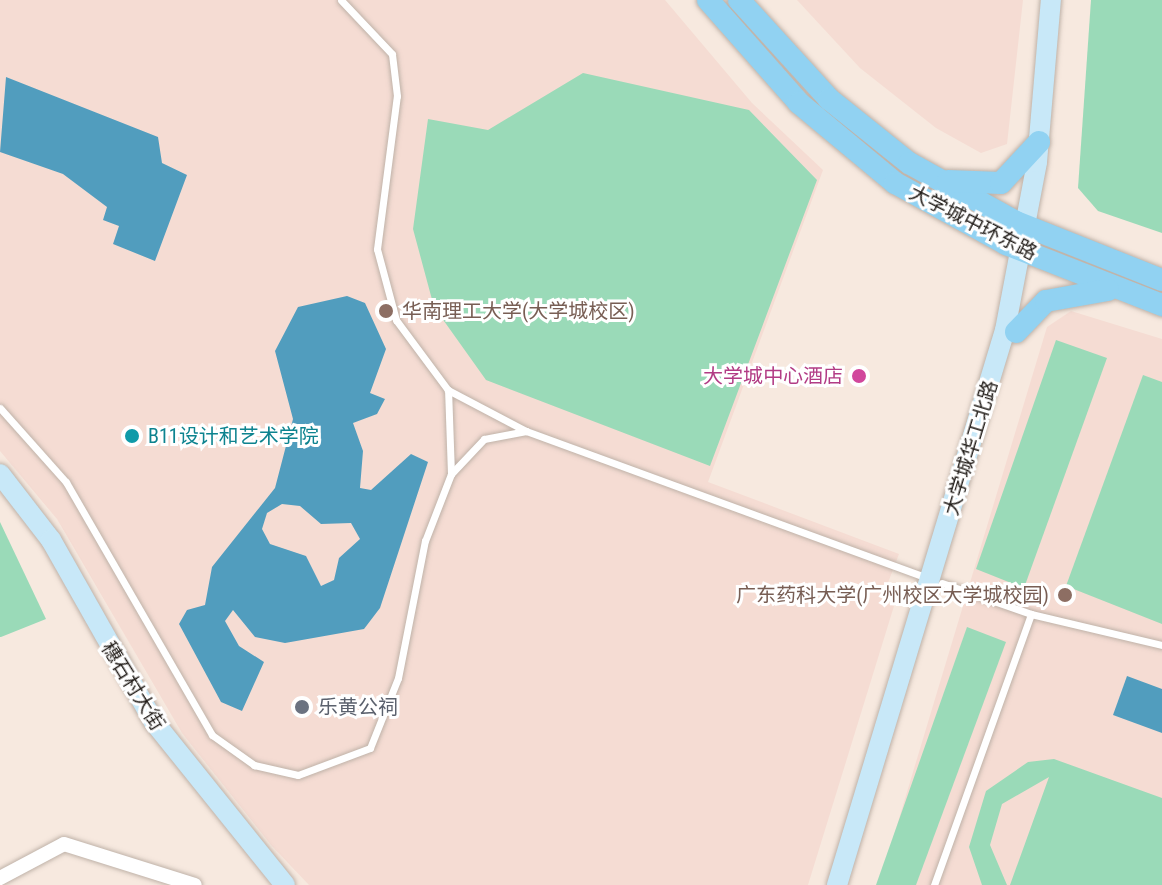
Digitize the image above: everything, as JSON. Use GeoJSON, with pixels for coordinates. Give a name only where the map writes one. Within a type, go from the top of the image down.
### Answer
{"type":"FeatureCollection","features":[{"type":"Feature","properties":{"kind":"main road","name":"大学城中环东路"},"geometry":{"type":"LineString","coordinates":[[708,0],[780,84],[857,155],[938,209],[1028,253],[1119,291],[1162,305]]}},
{"type":"Feature","properties":{"kind":"main road","name":"大学城中环东路"},"geometry":{"type":"LineString","coordinates":[[739,0],[842,111],[930,176],[1032,229],[1162,280]]}},
{"type":"Feature","properties":{"kind":"main road","name":"大学城华工北路"},"geometry":{"type":"LineString","coordinates":[[1032,229],[1051,0]]}},
{"type":"Feature","properties":{"kind":"main road","name":"大学城华工北路"},"geometry":{"type":"LineString","coordinates":[[837,885],[1016,332],[1062,0]]}},
{"type":"Feature","properties":{"kind":"main road"},"geometry":{"type":"LineString","coordinates":[[930,176],[1001,183],[1039,142]]}},
{"type":"Feature","properties":{"kind":"main road","name":"大学城华工北路"},"geometry":{"type":"LineString","coordinates":[[849,885],[1028,253]]}},
{"type":"Feature","properties":{"kind":"main road"},"geometry":{"type":"LineString","coordinates":[[1016,332],[1058,296],[1119,291]]}},
{"type":"Feature","properties":{"kind":"main road","name":"穗石村大街"},"geometry":{"type":"LineString","coordinates":[[0,474],[51,540],[160,731],[285,885]]}},
{"type":"Feature","properties":{"kind":"street"},"geometry":{"type":"LineString","coordinates":[[0,878],[64,844],[195,885]]}},
{"type":"Feature","properties":{"kind":"lane"},"geometry":{"type":"LineString","coordinates":[[341,0],[392,54],[397,96],[377,249],[396,320],[448,390],[526,431],[937,581],[1031,614],[1162,645]]}},
{"type":"Feature","properties":{"kind":"lane"},"geometry":{"type":"LineString","coordinates":[[448,390],[451,474]]}},
{"type":"Feature","properties":{"kind":"lane"},"geometry":{"type":"LineString","coordinates":[[0,408],[66,482],[212,735],[254,765],[298,775],[370,748],[398,678],[425,541],[451,474],[484,439],[526,431]]}},
{"type":"Feature","properties":{"kind":"lane"},"geometry":{"type":"LineString","coordinates":[[934,885],[1031,614]]}},
{"type":"Feature","properties":{"kind":"shaded area","name":"华南理工大学(大学城校区)"},"geometry":{"type":"Polygon","coordinates":[[[0,0],[665,0],[752,103],[823,170],[708,482],[899,554],[881,601],[894,606],[808,885],[309,885],[271,845],[182,733],[57,519],[0,451],[0,0]]]}},
{"type":"Feature","properties":{"kind":"shaded area"},"geometry":{"type":"Polygon","coordinates":[[[797,0],[1023,0],[1007,144],[981,153],[936,128],[860,68],[797,0]]]}},
{"type":"Feature","properties":{"kind":"shaded area","name":"广东药科大学(广州校区大学城校园)"},"geometry":{"type":"Polygon","coordinates":[[[1071,311],[1162,339],[1162,885],[879,885],[1047,327],[1071,311]]]}},
{"type":"Feature","properties":{"kind":"green space"},"geometry":{"type":"Polygon","coordinates":[[[1091,0],[1162,0],[1162,233],[1098,211],[1078,188],[1091,0]]]}},
{"type":"Feature","properties":{"kind":"green space"},"geometry":{"type":"Polygon","coordinates":[[[583,73],[749,110],[817,180],[710,466],[486,380],[434,307],[413,229],[428,119],[488,130],[583,73]]]}},
{"type":"Feature","properties":{"kind":"green space"},"geometry":{"type":"Polygon","coordinates":[[[1056,340],[1107,358],[1024,588],[976,569],[1056,340]]]}},
{"type":"Feature","properties":{"kind":"green space"},"geometry":{"type":"Polygon","coordinates":[[[1143,375],[1162,382],[1162,624],[1066,586],[1143,375]]]}},
{"type":"Feature","properties":{"kind":"green space"},"geometry":{"type":"Polygon","coordinates":[[[0,522],[46,619],[1,637],[0,637],[0,522]]]}},
{"type":"Feature","properties":{"kind":"green space"},"geometry":{"type":"Polygon","coordinates":[[[967,627],[1006,642],[916,885],[876,885],[967,627]]]}},
{"type":"Feature","properties":{"kind":"green space"},"geometry":{"type":"Polygon","coordinates":[[[1054,759],[1162,798],[1162,885],[1010,885],[1049,777],[1002,804],[990,845],[1007,885],[982,885],[969,847],[986,791],[1028,762],[1054,759]]]}},
{"type":"Feature","properties":{"kind":"water"},"geometry":{"type":"Polygon","coordinates":[[[6,77],[158,137],[162,163],[187,175],[155,261],[113,244],[119,226],[103,220],[107,207],[63,174],[0,152],[6,77]]]}},
{"type":"Feature","properties":{"kind":"water"},"geometry":{"type":"Polygon","coordinates":[[[347,296],[365,303],[386,349],[370,393],[385,399],[377,414],[353,423],[363,451],[360,488],[371,490],[411,454],[428,462],[380,608],[364,629],[285,643],[255,637],[233,610],[225,621],[239,646],[264,662],[242,711],[221,702],[179,624],[187,610],[205,605],[212,567],[275,488],[293,419],[275,351],[298,307],[347,296]],[[282,504],[267,513],[262,529],[270,544],[306,556],[321,586],[334,580],[339,558],[360,539],[351,523],[321,524],[300,506],[282,504]]]}},
{"type":"Feature","properties":{"kind":"water"},"geometry":{"type":"Polygon","coordinates":[[[1127,676],[1162,689],[1162,733],[1113,715],[1127,676]]]}},
{"type":"Feature","properties":{"kind":"place","name":"华南理工大学(大学城校区)"},"geometry":{"type":"Point","coordinates":[386,311]}},
{"type":"Feature","properties":{"kind":"place","name":"大学城中心酒店"},"geometry":{"type":"Point","coordinates":[859,376]}},
{"type":"Feature","properties":{"kind":"place","name":"B11设计和艺术学院"},"geometry":{"type":"Point","coordinates":[132,436]}},
{"type":"Feature","properties":{"kind":"place","name":"广东药科大学(广州校区大学城校园)"},"geometry":{"type":"Point","coordinates":[1065,595]}},
{"type":"Feature","properties":{"kind":"place","name":"乐黄公祠"},"geometry":{"type":"Point","coordinates":[302,707]}}]}
